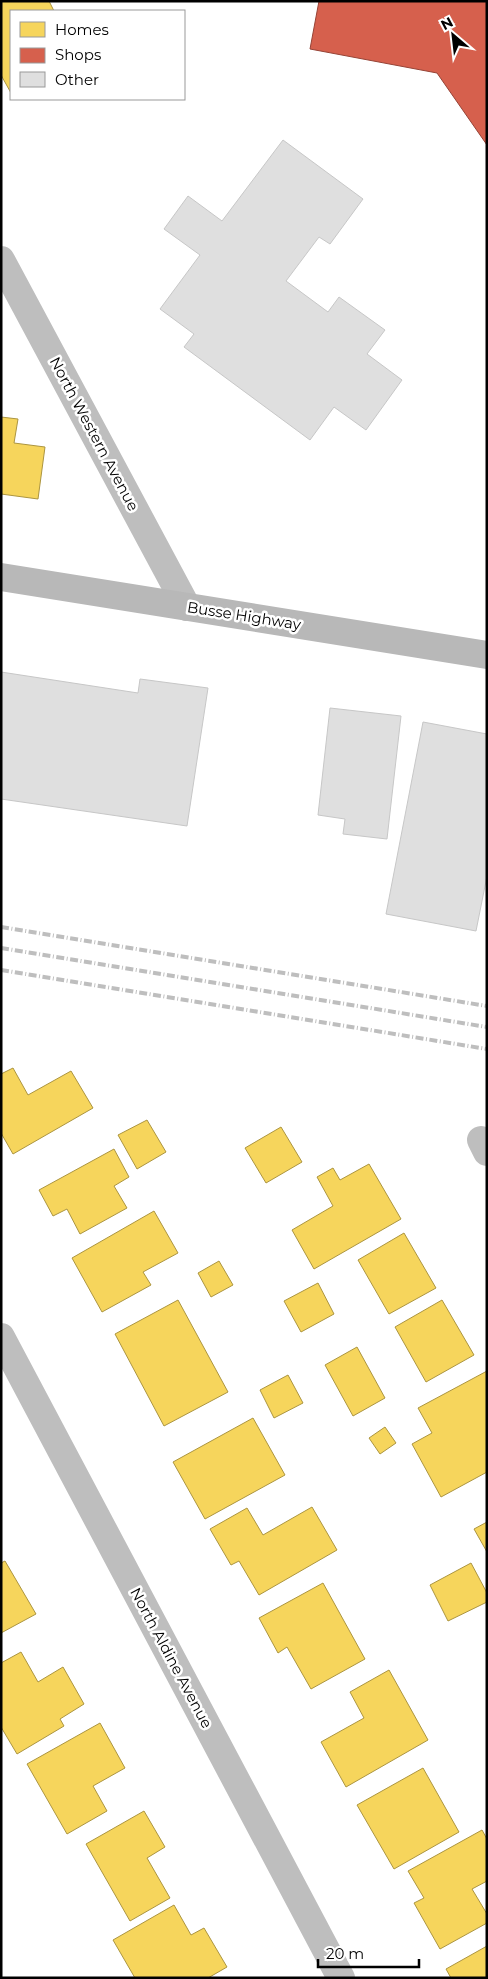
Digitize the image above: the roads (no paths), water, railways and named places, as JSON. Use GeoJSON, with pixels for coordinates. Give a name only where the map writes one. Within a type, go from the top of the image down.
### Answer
{"type":"FeatureCollection","features":[{"type":"Feature","properties":{"kind":"main road","name":"Busse Highway"},"geometry":{"type":"LineString","coordinates":[[1,577],[487,656]]}},
{"type":"Feature","properties":{"kind":"street","name":"North Western Avenue"},"geometry":{"type":"LineString","coordinates":[[1,260],[187,607]]}},
{"type":"Feature","properties":{"kind":"street","name":"North Aldine Avenue"},"geometry":{"type":"LineString","coordinates":[[1,1337],[341,1978]]}},
{"type":"Feature","properties":{"kind":"railway"},"geometry":{"type":"LineString","coordinates":[[1,927],[487,1006]]}},
{"type":"Feature","properties":{"kind":"railway"},"geometry":{"type":"LineString","coordinates":[[1,948],[487,1027]]}},
{"type":"Feature","properties":{"kind":"railway"},"geometry":{"type":"LineString","coordinates":[[1,970],[487,1049]]}}]}
